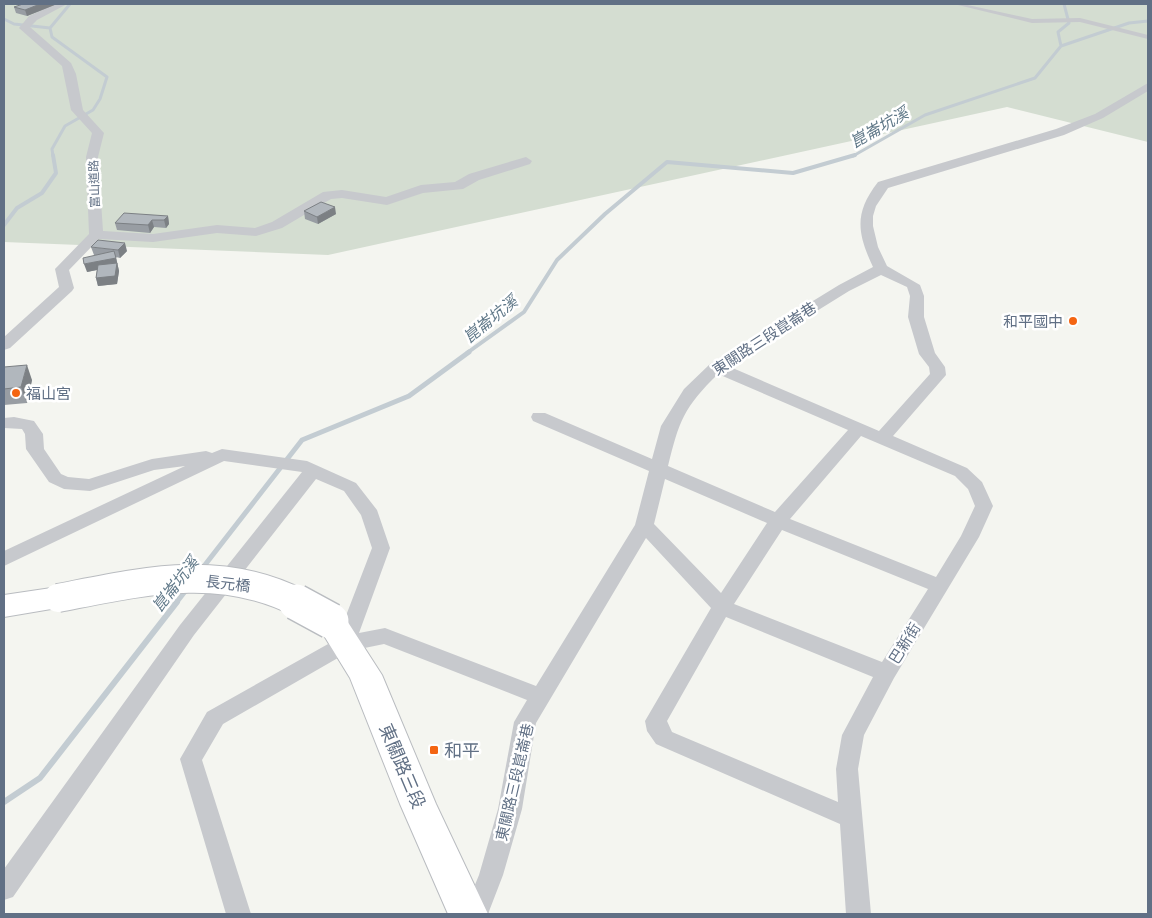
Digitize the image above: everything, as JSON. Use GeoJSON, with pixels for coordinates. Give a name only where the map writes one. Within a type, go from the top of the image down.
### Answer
{"type":"FeatureCollection","features":[{"type":"Feature","properties":{"kind":"main road","name":"長元橋"},"geometry":{"type":"LineString","coordinates":[[4,606],[153,580],[212,578],[248,583],[294,600],[338,633]]}},
{"type":"Feature","properties":{"kind":"main road","name":"東關路三段"},"geometry":{"type":"LineString","coordinates":[[338,633],[366,675],[418,804],[468,914]]}},
{"type":"Feature","properties":{"kind":"street","name":"富山道路"},"geometry":{"type":"LineString","coordinates":[[62,4],[33,18],[24,28],[34,34],[69,66],[73,88],[72,98],[81,115],[98,133],[92,157],[96,235]]}},
{"type":"Feature","properties":{"kind":"street"},"geometry":{"type":"LineString","coordinates":[[716,367],[882,438],[938,375],[937,367],[927,354],[916,317],[917,296],[913,285],[881,269],[868,244],[866,225],[871,198],[883,185],[1060,132],[1099,116],[1148,86]]}},
{"type":"Feature","properties":{"kind":"street"},"geometry":{"type":"LineString","coordinates":[[4,345],[68,288],[62,269],[96,235],[153,238],[217,229],[256,232],[277,225],[328,195],[342,194],[387,201],[421,189],[458,186],[474,177],[526,161]]}},
{"type":"Feature","properties":{"kind":"street","name":"東關路三段崑崙巷"},"geometry":{"type":"LineString","coordinates":[[476,914],[491,875],[510,810],[525,722],[644,525],[657,469],[674,418],[690,392],[716,367],[844,288],[881,269]]}},
{"type":"Feature","properties":{"kind":"street"},"geometry":{"type":"LineString","coordinates":[[539,417],[778,521],[940,586]]}},
{"type":"Feature","properties":{"kind":"street"},"geometry":{"type":"LineString","coordinates":[[4,423],[14,422],[28,425],[34,434],[35,449],[55,478],[64,483],[90,485],[152,465],[222,455],[301,465],[350,487],[370,514],[381,548],[338,633],[215,718],[191,759],[238,914]]}},
{"type":"Feature","properties":{"kind":"street"},"geometry":{"type":"LineString","coordinates":[[850,817],[664,738],[658,732],[656,721],[722,607],[778,521],[858,429]]}},
{"type":"Feature","properties":{"kind":"street","name":"巴新街"},"geometry":{"type":"LineString","coordinates":[[859,914],[847,769],[853,735],[886,673],[970,537],[984,506],[976,486],[961,472],[882,438]]}},
{"type":"Feature","properties":{"kind":"street"},"geometry":{"type":"LineString","coordinates":[[4,559],[222,455]]}},
{"type":"Feature","properties":{"kind":"street"},"geometry":{"type":"LineString","coordinates":[[4,889],[187,630],[313,470]]}},
{"type":"Feature","properties":{"kind":"street"},"geometry":{"type":"LineString","coordinates":[[644,525],[722,607],[886,673]]}},
{"type":"Feature","properties":{"kind":"street"},"geometry":{"type":"LineString","coordinates":[[338,633],[385,636],[540,696]]}},
{"type":"Feature","properties":{"kind":"lane"},"geometry":{"type":"LineString","coordinates":[[958,4],[1032,21],[1080,20],[1148,37]]}},
{"type":"Feature","properties":{"kind":"shaded area"},"geometry":{"type":"Polygon","coordinates":[[[4,4],[1148,4],[1148,142],[1007,107],[328,255],[4,242],[4,4]]]}},
{"type":"Feature","properties":{"kind":"building"},"geometry":{"type":"Polygon","coordinates":[[[23,4],[40,4],[25,10],[14,7],[23,4]]]}},
{"type":"Feature","properties":{"kind":"building"},"geometry":{"type":"Polygon","coordinates":[[[321,202],[335,207],[317,217],[304,211],[321,202]]]}},
{"type":"Feature","properties":{"kind":"building"},"geometry":{"type":"Polygon","coordinates":[[[124,213],[168,216],[164,220],[152,220],[148,225],[115,223],[124,213]]]}},
{"type":"Feature","properties":{"kind":"building"},"geometry":{"type":"Polygon","coordinates":[[[98,240],[125,243],[118,250],[91,247],[98,240]]]}},
{"type":"Feature","properties":{"kind":"building"},"geometry":{"type":"Polygon","coordinates":[[[114,251],[116,258],[84,264],[83,258],[114,251]]]}},
{"type":"Feature","properties":{"kind":"building"},"geometry":{"type":"Polygon","coordinates":[[[117,263],[115,276],[96,278],[98,265],[117,263]]]}},
{"type":"Feature","properties":{"kind":"building"},"geometry":{"type":"Polygon","coordinates":[[[27,365],[21,387],[4,389],[4,367],[27,365]]]}},
{"type":"Feature","properties":{"kind":"waterway"},"geometry":{"type":"LineString","coordinates":[[50,28],[70,4]]}},
{"type":"Feature","properties":{"kind":"waterway"},"geometry":{"type":"LineString","coordinates":[[1061,46],[1058,32],[1069,23],[1064,4]]}},
{"type":"Feature","properties":{"kind":"waterway"},"geometry":{"type":"LineString","coordinates":[[4,19],[14,24],[50,28]]}},
{"type":"Feature","properties":{"kind":"waterway","name":"崑崙坑溪"},"geometry":{"type":"LineString","coordinates":[[1061,46],[1129,23],[1148,21]]}},
{"type":"Feature","properties":{"kind":"waterway"},"geometry":{"type":"LineString","coordinates":[[50,28],[52,37],[107,77],[100,99],[93,110],[65,126],[52,149],[53,156]]}},
{"type":"Feature","properties":{"kind":"waterway","name":"崑崙坑溪"},"geometry":{"type":"LineString","coordinates":[[855,155],[925,115],[1035,78],[1061,46]]}},
{"type":"Feature","properties":{"kind":"waterway"},"geometry":{"type":"LineString","coordinates":[[4,225],[17,208],[42,193],[56,173],[53,155]]}},
{"type":"Feature","properties":{"kind":"waterway","name":"崑崙坑溪"},"geometry":{"type":"LineString","coordinates":[[467,353],[524,312],[557,260],[605,214],[667,162],[793,173],[855,155]]}},
{"type":"Feature","properties":{"kind":"waterway","name":"崑崙坑溪"},"geometry":{"type":"LineString","coordinates":[[201,570],[302,440],[409,396],[469,352]]}},
{"type":"Feature","properties":{"kind":"waterway","name":"崑崙坑溪"},"geometry":{"type":"LineString","coordinates":[[176,603],[187,589]]}},
{"type":"Feature","properties":{"kind":"waterway","name":"崑崙坑溪"},"geometry":{"type":"LineString","coordinates":[[4,802],[40,778],[177,602]]}},
{"type":"Feature","properties":{"kind":"place","name":"和平國中"},"geometry":{"type":"Point","coordinates":[1073,321]}},
{"type":"Feature","properties":{"kind":"place","name":"福山宮"},"geometry":{"type":"Point","coordinates":[16,393]}},
{"type":"Feature","properties":{"kind":"place","name":"和平"},"geometry":{"type":"Point","coordinates":[434,750]}}]}
